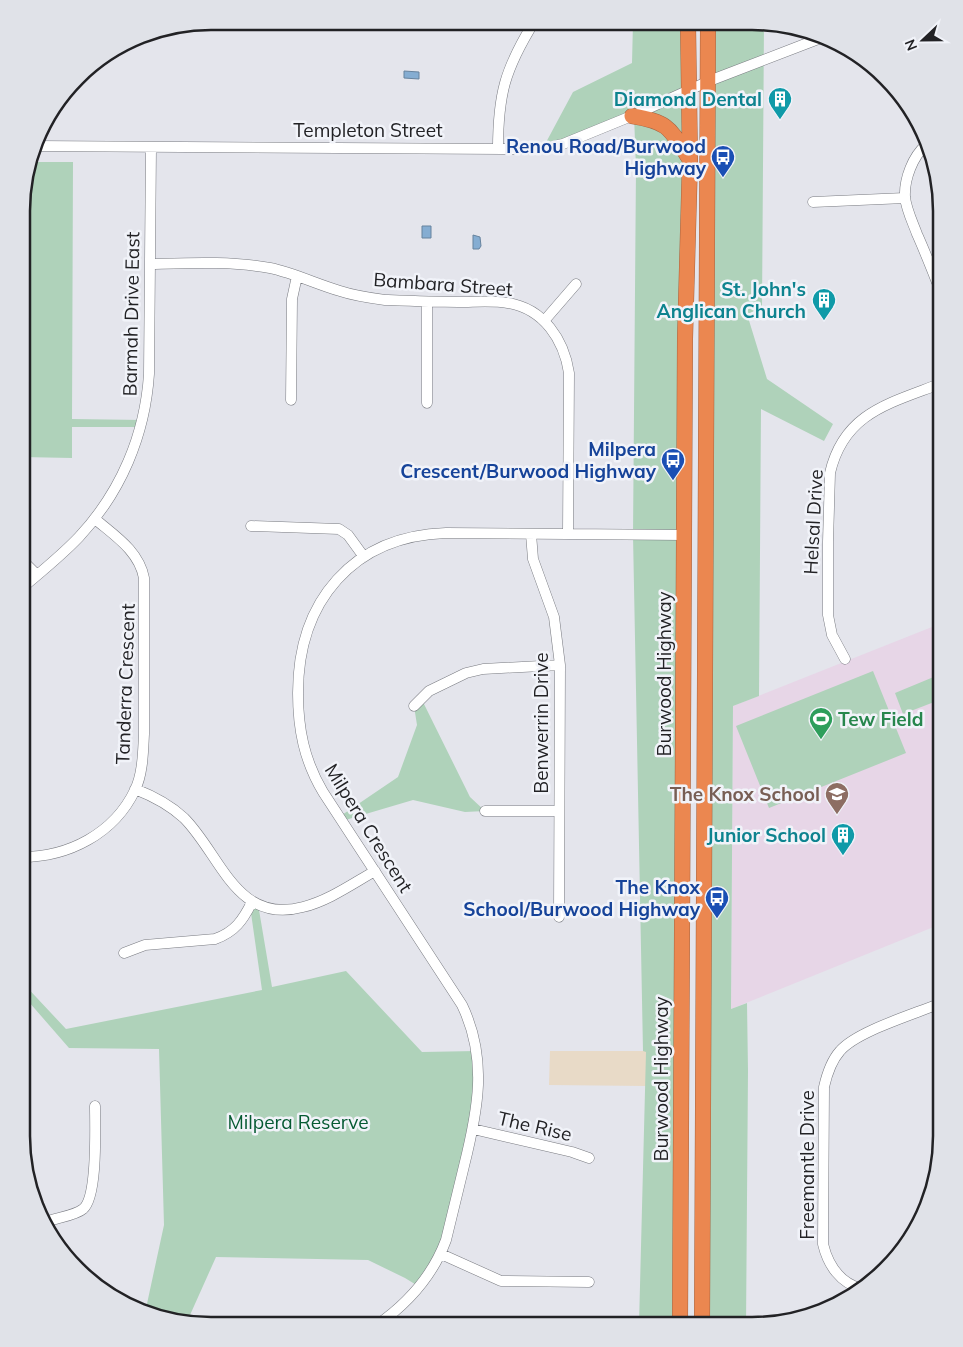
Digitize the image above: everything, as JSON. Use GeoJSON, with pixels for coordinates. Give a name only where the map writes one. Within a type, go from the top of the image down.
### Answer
{"type":"FeatureCollection","features":[{"type":"Feature","properties":{"kind":"highway","name":"Burwood Highway"},"geometry":{"type":"LineString","coordinates":[[680,1317],[685,339],[690,160],[688,30]]}},
{"type":"Feature","properties":{"kind":"highway","name":"Burwood Highway"},"geometry":{"type":"LineString","coordinates":[[702,1317],[708,30]]}},
{"type":"Feature","properties":{"kind":"highway"},"geometry":{"type":"LineString","coordinates":[[632,116],[659,122],[674,135],[690,160]]}},
{"type":"Feature","properties":{"kind":"street"},"geometry":{"type":"LineString","coordinates":[[498,149],[499,111],[504,85],[514,56],[529,30]]}},
{"type":"Feature","properties":{"kind":"street","name":"Templeton Street"},"geometry":{"type":"LineString","coordinates":[[42,146],[498,149],[555,146],[632,116],[709,81],[813,41]]}},
{"type":"Feature","properties":{"kind":"street","name":"Barmah Drive East"},"geometry":{"type":"LineString","coordinates":[[30,581],[67,549],[95,519],[127,466],[144,416],[149,374],[151,147]]}},
{"type":"Feature","properties":{"kind":"street"},"geometry":{"type":"LineString","coordinates":[[922,149],[907,179],[905,198],[933,272]]}},
{"type":"Feature","properties":{"kind":"street"},"geometry":{"type":"LineString","coordinates":[[813,202],[905,198]]}},
{"type":"Feature","properties":{"kind":"street","name":"Bambara Street"},"geometry":{"type":"LineString","coordinates":[[150,264],[244,265],[268,268],[359,296],[385,300],[427,302],[508,303],[536,314],[559,340],[566,355],[570,373],[568,534]]}},
{"type":"Feature","properties":{"kind":"street"},"geometry":{"type":"LineString","coordinates":[[291,400],[292,299],[297,276]]}},
{"type":"Feature","properties":{"kind":"street"},"geometry":{"type":"LineString","coordinates":[[544,321],[576,284]]}},
{"type":"Feature","properties":{"kind":"street"},"geometry":{"type":"LineString","coordinates":[[427,302],[427,403]]}},
{"type":"Feature","properties":{"kind":"street","name":"Helsal Drive"},"geometry":{"type":"LineString","coordinates":[[845,660],[832,635],[828,607],[830,473],[835,456],[848,433],[867,414],[933,387]]}},
{"type":"Feature","properties":{"kind":"street","name":"Tanderra Crescent"},"geometry":{"type":"LineString","coordinates":[[30,856],[54,854],[85,842],[104,830],[125,806],[135,789],[141,766],[144,745],[144,578],[139,561],[130,548],[95,519]]}},
{"type":"Feature","properties":{"kind":"street"},"geometry":{"type":"LineString","coordinates":[[251,526],[339,528],[348,534],[364,557]]}},
{"type":"Feature","properties":{"kind":"street","name":"Milpera Crescent"},"geometry":{"type":"LineString","coordinates":[[386,1317],[416,1290],[441,1254],[477,1110],[478,1075],[475,1045],[469,1019],[462,1005],[316,780],[302,742],[298,681],[301,654],[312,619],[322,599],[336,581],[364,557],[399,540],[423,535],[446,534],[684,535]]}},
{"type":"Feature","properties":{"kind":"street","name":"Benwerrin Drive"},"geometry":{"type":"LineString","coordinates":[[531,534],[533,559],[555,622],[560,665],[559,917]]}},
{"type":"Feature","properties":{"kind":"street"},"geometry":{"type":"LineString","coordinates":[[30,568],[37,575]]}},
{"type":"Feature","properties":{"kind":"street"},"geometry":{"type":"LineString","coordinates":[[414,706],[429,691],[474,670],[560,665]]}},
{"type":"Feature","properties":{"kind":"street"},"geometry":{"type":"LineString","coordinates":[[135,789],[166,804],[184,819],[231,882],[252,902],[277,909],[304,907],[322,900],[374,871]]}},
{"type":"Feature","properties":{"kind":"street"},"geometry":{"type":"LineString","coordinates":[[485,811],[559,810]]}},
{"type":"Feature","properties":{"kind":"street"},"geometry":{"type":"LineString","coordinates":[[124,953],[145,945],[215,939],[223,936],[237,927],[252,902]]}},
{"type":"Feature","properties":{"kind":"street","name":"Freemantle Drive"},"geometry":{"type":"LineString","coordinates":[[853,1287],[836,1273],[828,1259],[823,1244],[824,1087],[826,1076],[839,1052],[855,1039],[933,1006]]}},
{"type":"Feature","properties":{"kind":"street"},"geometry":{"type":"LineString","coordinates":[[51,1220],[80,1211],[89,1202],[93,1182],[95,1106]]}},
{"type":"Feature","properties":{"kind":"street","name":"The Rise"},"geometry":{"type":"LineString","coordinates":[[473,1129],[572,1152],[589,1158]]}},
{"type":"Feature","properties":{"kind":"street"},"geometry":{"type":"LineString","coordinates":[[441,1254],[501,1281],[589,1282]]}},
{"type":"Feature","properties":{"kind":"shaded area","name":"The Knox School"},"geometry":{"type":"Polygon","coordinates":[[[933,627],[933,927],[731,1009],[733,706],[933,627]]]}},
{"type":"Feature","properties":{"kind":"shaded area"},"geometry":{"type":"Polygon","coordinates":[[[550,1051],[646,1051],[646,1086],[549,1085],[550,1051]]]}},
{"type":"Feature","properties":{"kind":"green space"},"geometry":{"type":"Polygon","coordinates":[[[633,30],[688,30],[680,1317],[639,1317],[646,1052],[643,1051],[633,535],[636,168],[634,115],[543,148],[573,92],[632,63],[633,30]]]}},
{"type":"Feature","properties":{"kind":"green space"},"geometry":{"type":"Polygon","coordinates":[[[708,30],[764,30],[762,308],[747,314],[767,379],[833,424],[824,441],[761,409],[759,696],[733,706],[731,1009],[747,1003],[746,1317],[702,1317],[708,30]]]}},
{"type":"Feature","properties":{"kind":"green space"},"geometry":{"type":"Polygon","coordinates":[[[37,162],[73,162],[72,419],[143,420],[141,427],[72,427],[72,458],[30,457],[30,199],[37,162]]]}},
{"type":"Feature","properties":{"kind":"green space","name":"Tew Field"},"geometry":{"type":"Polygon","coordinates":[[[873,671],[906,753],[769,808],[736,726],[873,671]]]}},
{"type":"Feature","properties":{"kind":"green space"},"geometry":{"type":"Polygon","coordinates":[[[933,677],[933,702],[903,714],[895,693],[933,677]]]}},
{"type":"Feature","properties":{"kind":"green space"},"geometry":{"type":"Polygon","coordinates":[[[421,698],[470,797],[485,811],[465,812],[413,800],[342,821],[339,817],[398,777],[417,725],[414,706],[421,698]]]}},
{"type":"Feature","properties":{"kind":"green space","name":"Milpera Reserve"},"geometry":{"type":"Polygon","coordinates":[[[258,904],[272,987],[346,971],[422,1052],[476,1051],[478,1075],[450,1224],[418,1286],[368,1260],[216,1257],[190,1315],[175,1314],[147,1305],[164,1225],[159,1049],[69,1048],[30,1003],[30,991],[66,1029],[262,990],[250,906],[258,904]]]}},
{"type":"Feature","properties":{"kind":"water"},"geometry":{"type":"Polygon","coordinates":[[[404,71],[419,72],[419,79],[404,78],[404,71]]]}},
{"type":"Feature","properties":{"kind":"water"},"geometry":{"type":"Polygon","coordinates":[[[422,226],[431,226],[431,238],[422,238],[422,226]]]}},
{"type":"Feature","properties":{"kind":"water"},"geometry":{"type":"Polygon","coordinates":[[[473,235],[480,237],[481,246],[479,249],[473,249],[473,235]]]}},
{"type":"Feature","properties":{"kind":"place","name":"Diamond Dental"},"geometry":{"type":"Point","coordinates":[780,120]}},
{"type":"Feature","properties":{"kind":"place","name":"Renou Road/Burwood Highway"},"geometry":{"type":"Point","coordinates":[723,178]}},
{"type":"Feature","properties":{"kind":"place","name":"St. John's Anglican Church"},"geometry":{"type":"Point","coordinates":[824,321]}},
{"type":"Feature","properties":{"kind":"place","name":"Milpera Crescent/Burwood Highway"},"geometry":{"type":"Point","coordinates":[673,481]}},
{"type":"Feature","properties":{"kind":"place","name":"Tew Field"},"geometry":{"type":"Point","coordinates":[821,740]}},
{"type":"Feature","properties":{"kind":"place","name":"The Knox School"},"geometry":{"type":"Point","coordinates":[837,815]}},
{"type":"Feature","properties":{"kind":"place","name":"Junior School"},"geometry":{"type":"Point","coordinates":[843,856]}},
{"type":"Feature","properties":{"kind":"place","name":"The Knox School/Burwood Highway"},"geometry":{"type":"Point","coordinates":[717,919]}}]}
